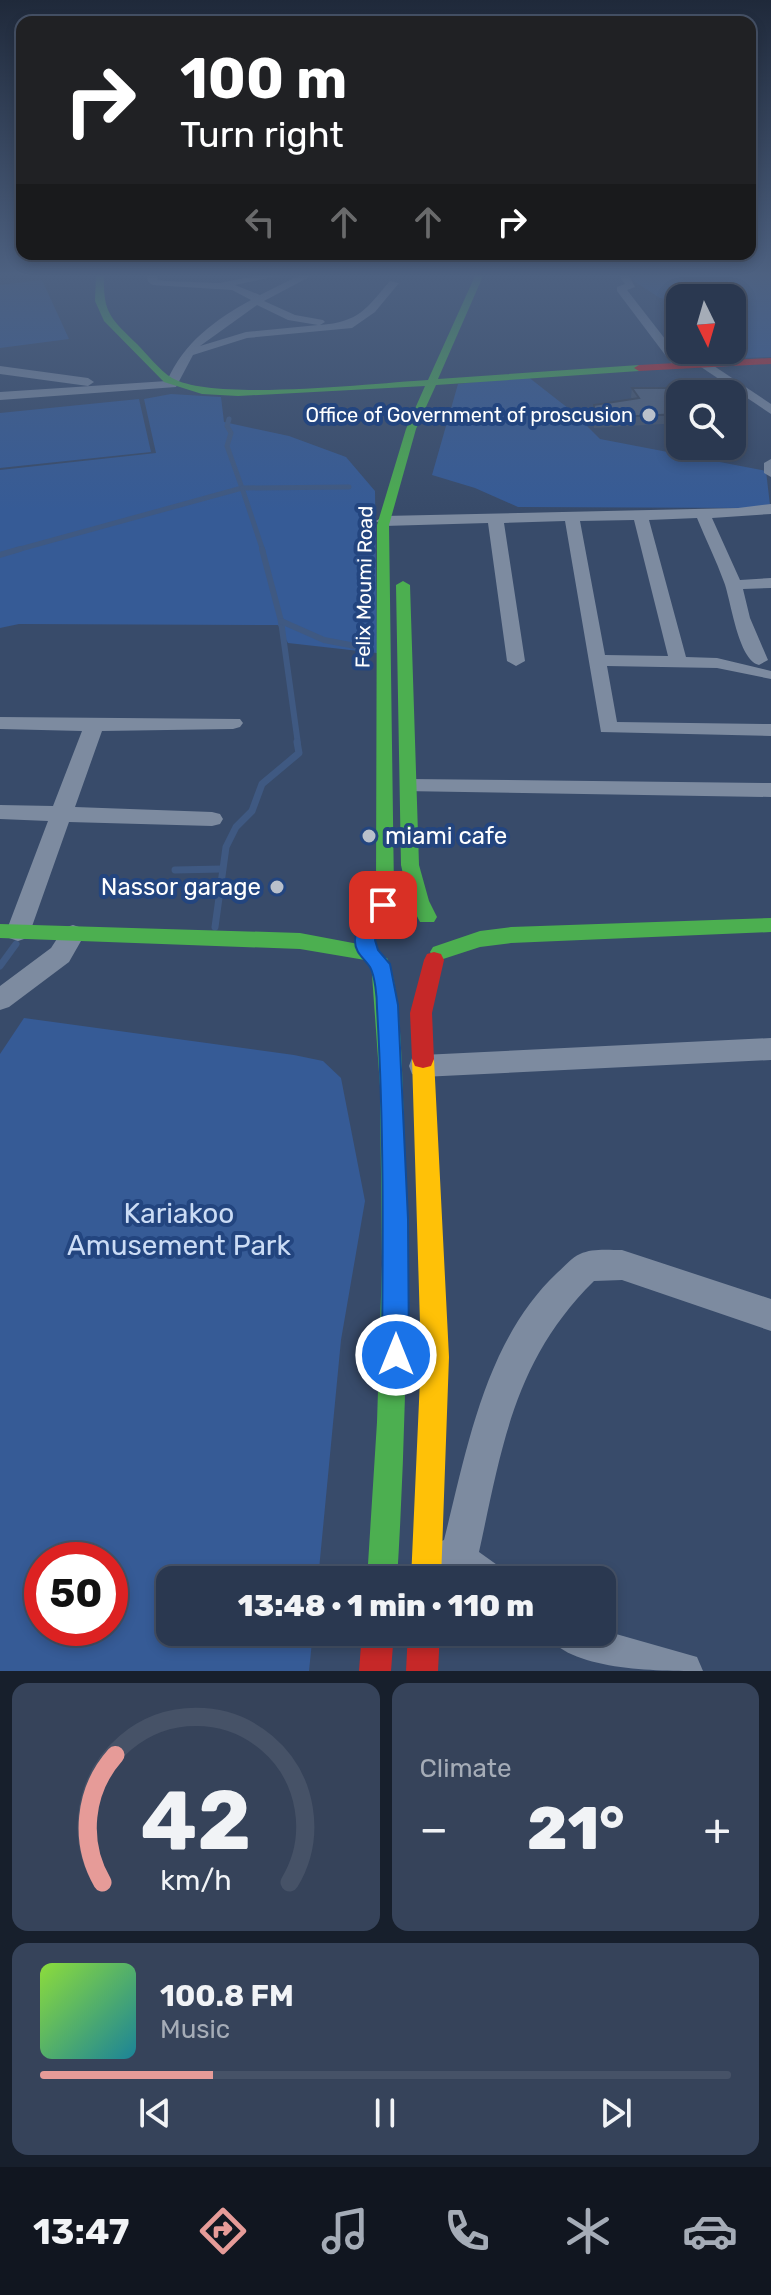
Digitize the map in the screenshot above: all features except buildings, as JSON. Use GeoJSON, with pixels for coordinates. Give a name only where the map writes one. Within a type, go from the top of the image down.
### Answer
{"type":"FeatureCollection","features":[{"type":"Feature","properties":{"kind":"main road"},"geometry":{"type":"LineString","coordinates":[[142,354],[172,384],[227,392],[437,384],[705,364]]}},
{"type":"Feature","properties":{"kind":"main road","name":"Felix Moumi Road"},"geometry":{"type":"LineString","coordinates":[[364,927],[385,891],[384,521],[394,477],[450,354]]}},
{"type":"Feature","properties":{"kind":"main road"},"geometry":{"type":"LineString","coordinates":[[746,362],[771,361]]}},
{"type":"Feature","properties":{"kind":"main road","name":"Felix Moumi Road"},"geometry":{"type":"LineString","coordinates":[[403,540],[404,521],[437,384]]}},
{"type":"Feature","properties":{"kind":"main road","name":"Felix Moumi Road"},"geometry":{"type":"LineString","coordinates":[[403,570],[410,855],[417,896],[439,923]]}},
{"type":"Feature","properties":{"kind":"main road"},"geometry":{"type":"LineString","coordinates":[[383,633],[405,633]]}},
{"type":"Feature","properties":{"kind":"main road"},"geometry":{"type":"LineString","coordinates":[[384,718],[408,719]]}},
{"type":"Feature","properties":{"kind":"main road"},"geometry":{"type":"LineString","coordinates":[[300,941],[364,927],[408,911],[439,923],[511,935]]}},
{"type":"Feature","properties":{"kind":"main road"},"geometry":{"type":"LineString","coordinates":[[439,923],[443,937],[423,994],[421,1013],[435,1357],[450,1566]]}},
{"type":"Feature","properties":{"kind":"main road"},"geometry":{"type":"LineString","coordinates":[[9,932],[300,941],[408,970],[480,939],[511,935],[771,925]]}},
{"type":"Feature","properties":{"kind":"main road"},"geometry":{"type":"LineString","coordinates":[[364,927],[365,940],[375,959],[388,1005],[396,1219],[396,1355],[383,1566]]}},
{"type":"Feature","properties":{"kind":"main road"},"geometry":{"type":"LineString","coordinates":[[375,1671],[377,1646]]}},
{"type":"Feature","properties":{"kind":"main road"},"geometry":{"type":"LineString","coordinates":[[422,1671],[423,1646]]}},
{"type":"Feature","properties":{"kind":"street"},"geometry":{"type":"LineString","coordinates":[[0,396],[172,384],[189,354]]}},
{"type":"Feature","properties":{"kind":"street"},"geometry":{"type":"LineString","coordinates":[[671,354],[679,365]]}},
{"type":"Feature","properties":{"kind":"street"},"geometry":{"type":"LineString","coordinates":[[705,364],[771,410]]}},
{"type":"Feature","properties":{"kind":"street"},"geometry":{"type":"LineString","coordinates":[[0,370],[78,380],[116,389]]}},
{"type":"Feature","properties":{"kind":"street"},"geometry":{"type":"LineString","coordinates":[[771,463],[771,473]]}},
{"type":"Feature","properties":{"kind":"street"},"geometry":{"type":"LineString","coordinates":[[384,521],[770,511]]}},
{"type":"Feature","properties":{"kind":"street"},"geometry":{"type":"LineString","coordinates":[[640,514],[678,660]]}},
{"type":"Feature","properties":{"kind":"street"},"geometry":{"type":"LineString","coordinates":[[703,514],[734,585],[741,618],[767,671]]}},
{"type":"Feature","properties":{"kind":"street"},"geometry":{"type":"LineString","coordinates":[[495,517],[516,661]]}},
{"type":"Feature","properties":{"kind":"street"},"geometry":{"type":"LineString","coordinates":[[572,518],[608,728],[771,730]]}},
{"type":"Feature","properties":{"kind":"street"},"geometry":{"type":"LineString","coordinates":[[734,585],[771,583]]}},
{"type":"Feature","properties":{"kind":"street"},"geometry":{"type":"LineString","coordinates":[[596,660],[678,660],[767,671]]}},
{"type":"Feature","properties":{"kind":"street"},"geometry":{"type":"LineString","coordinates":[[0,723],[233,723]]}},
{"type":"Feature","properties":{"kind":"street"},"geometry":{"type":"LineString","coordinates":[[9,932],[61,813],[94,725]]}},
{"type":"Feature","properties":{"kind":"street"},"geometry":{"type":"LineString","coordinates":[[410,786],[771,790]]}},
{"type":"Feature","properties":{"kind":"street"},"geometry":{"type":"LineString","coordinates":[[0,812],[212,819]]}},
{"type":"Feature","properties":{"kind":"street"},"geometry":{"type":"LineString","coordinates":[[0,1000],[60,955],[73,934]]}},
{"type":"Feature","properties":{"kind":"street"},"geometry":{"type":"LineString","coordinates":[[422,1066],[771,1049]]}},
{"type":"Feature","properties":{"kind":"street"},"geometry":{"type":"LineString","coordinates":[[451,1566],[505,1380],[529,1330],[549,1301],[587,1266],[622,1265],[771,1315]]}},
{"type":"Feature","properties":{"kind":"street"},"geometry":{"type":"LineString","coordinates":[[587,1646],[683,1671]]}},
{"type":"Feature","properties":{"kind":"green space"},"geometry":{"type":"Polygon","coordinates":[[[746,354],[771,354],[771,357],[746,358],[746,354]]]}},
{"type":"Feature","properties":{"kind":"green space"},"geometry":{"type":"Polygon","coordinates":[[[527,376],[573,412],[600,439],[666,452],[666,460],[709,460],[766,471],[770,505],[754,508],[518,507],[475,488],[432,475],[458,384],[527,376]]]}},
{"type":"Feature","properties":{"kind":"green space"},"geometry":{"type":"Polygon","coordinates":[[[171,394],[221,397],[224,422],[289,436],[346,457],[375,491],[377,653],[288,643],[278,625],[19,624],[0,628],[0,470],[156,453],[144,399],[171,394]]]}},
{"type":"Feature","properties":{"kind":"green space"},"geometry":{"type":"Polygon","coordinates":[[[139,399],[151,452],[0,468],[0,413],[139,399]]]}},
{"type":"Feature","properties":{"kind":"green space","name":"Kariakoo Amusement Park"},"geometry":{"type":"Polygon","coordinates":[[[24,1018],[323,1061],[341,1078],[365,1201],[341,1340],[319,1566],[156,1566],[156,1646],[312,1646],[309,1671],[0,1671],[0,1054],[24,1018]]]}},
{"type":"Feature","properties":{"kind":"waterway"},"geometry":{"type":"LineString","coordinates":[[229,419],[227,426],[231,433],[227,446],[242,488]]}},
{"type":"Feature","properties":{"kind":"waterway"},"geometry":{"type":"LineString","coordinates":[[242,488],[349,487]]}},
{"type":"Feature","properties":{"kind":"waterway"},"geometry":{"type":"LineString","coordinates":[[17,550],[242,488]]}},
{"type":"Feature","properties":{"kind":"waterway"},"geometry":{"type":"LineString","coordinates":[[242,488],[263,551]]}},
{"type":"Feature","properties":{"kind":"waterway"},"geometry":{"type":"LineString","coordinates":[[262,549],[281,621]]}},
{"type":"Feature","properties":{"kind":"waterway"},"geometry":{"type":"LineString","coordinates":[[0,555],[17,550]]}},
{"type":"Feature","properties":{"kind":"waterway"},"geometry":{"type":"LineString","coordinates":[[13,551],[17,550]]}},
{"type":"Feature","properties":{"kind":"waterway"},"geometry":{"type":"LineString","coordinates":[[281,621],[324,640],[366,648]]}},
{"type":"Feature","properties":{"kind":"waterway"},"geometry":{"type":"LineString","coordinates":[[281,621],[298,744]]}},
{"type":"Feature","properties":{"kind":"waterway"},"geometry":{"type":"LineString","coordinates":[[215,927],[226,847],[236,827],[252,811],[262,784],[299,753],[297,742]]}},
{"type":"Feature","properties":{"kind":"waterway"},"geometry":{"type":"LineString","coordinates":[[175,870],[222,869]]}},
{"type":"Feature","properties":{"kind":"waterway"},"geometry":{"type":"LineString","coordinates":[[0,966],[16,944]]}},
{"type":"Feature","properties":{"kind":"traffic: fast"},"geometry":{"type":"LineString","coordinates":[[142,354],[168,380],[202,391],[238,393],[639,368]]}},
{"type":"Feature","properties":{"kind":"traffic: fast"},"geometry":{"type":"LineString","coordinates":[[379,918],[385,891],[383,525],[411,429],[444,354]]}},
{"type":"Feature","properties":{"kind":"traffic: fast"},"geometry":{"type":"LineString","coordinates":[[403,585],[410,865],[419,901],[427,917]]}},
{"type":"Feature","properties":{"kind":"traffic: fast"},"geometry":{"type":"LineString","coordinates":[[440,952],[480,939],[511,935],[771,925]]}},
{"type":"Feature","properties":{"kind":"traffic: fast"},"geometry":{"type":"LineString","coordinates":[[0,931],[300,941],[369,954]]}},
{"type":"Feature","properties":{"kind":"traffic: fast"},"geometry":{"type":"LineString","coordinates":[[380,964],[390,1061],[394,1264],[391,1422],[383,1566]]}},
{"type":"Feature","properties":{"kind":"traffic: slow"},"geometry":{"type":"LineString","coordinates":[[423,1059],[435,1357],[427,1566]]}},
{"type":"Feature","properties":{"kind":"traffic: jam"},"geometry":{"type":"LineString","coordinates":[[639,368],[771,361]]}},
{"type":"Feature","properties":{"kind":"traffic: jam"},"geometry":{"type":"LineString","coordinates":[[423,1059],[421,1013],[434,960]]}},
{"type":"Feature","properties":{"kind":"traffic: jam"},"geometry":{"type":"LineString","coordinates":[[375,1671],[377,1646]]}},
{"type":"Feature","properties":{"kind":"traffic: jam"},"geometry":{"type":"LineString","coordinates":[[422,1671],[423,1646]]}},
{"type":"Feature","properties":{"kind":"place","name":"Office of Government of proscusion"},"geometry":{"type":"Point","coordinates":[649,415]}},
{"type":"Feature","properties":{"kind":"place","name":"miami cafe"},"geometry":{"type":"Point","coordinates":[369,836]}},
{"type":"Feature","properties":{"kind":"place","name":"Nassor garage"},"geometry":{"type":"Point","coordinates":[277,887]}},
{"type":"Feature","properties":{"kind":"route"},"geometry":{"type":"LineString","coordinates":[[383,905],[365,940],[369,954],[380,964],[388,1005],[396,1219],[396,1355]]}}]}
